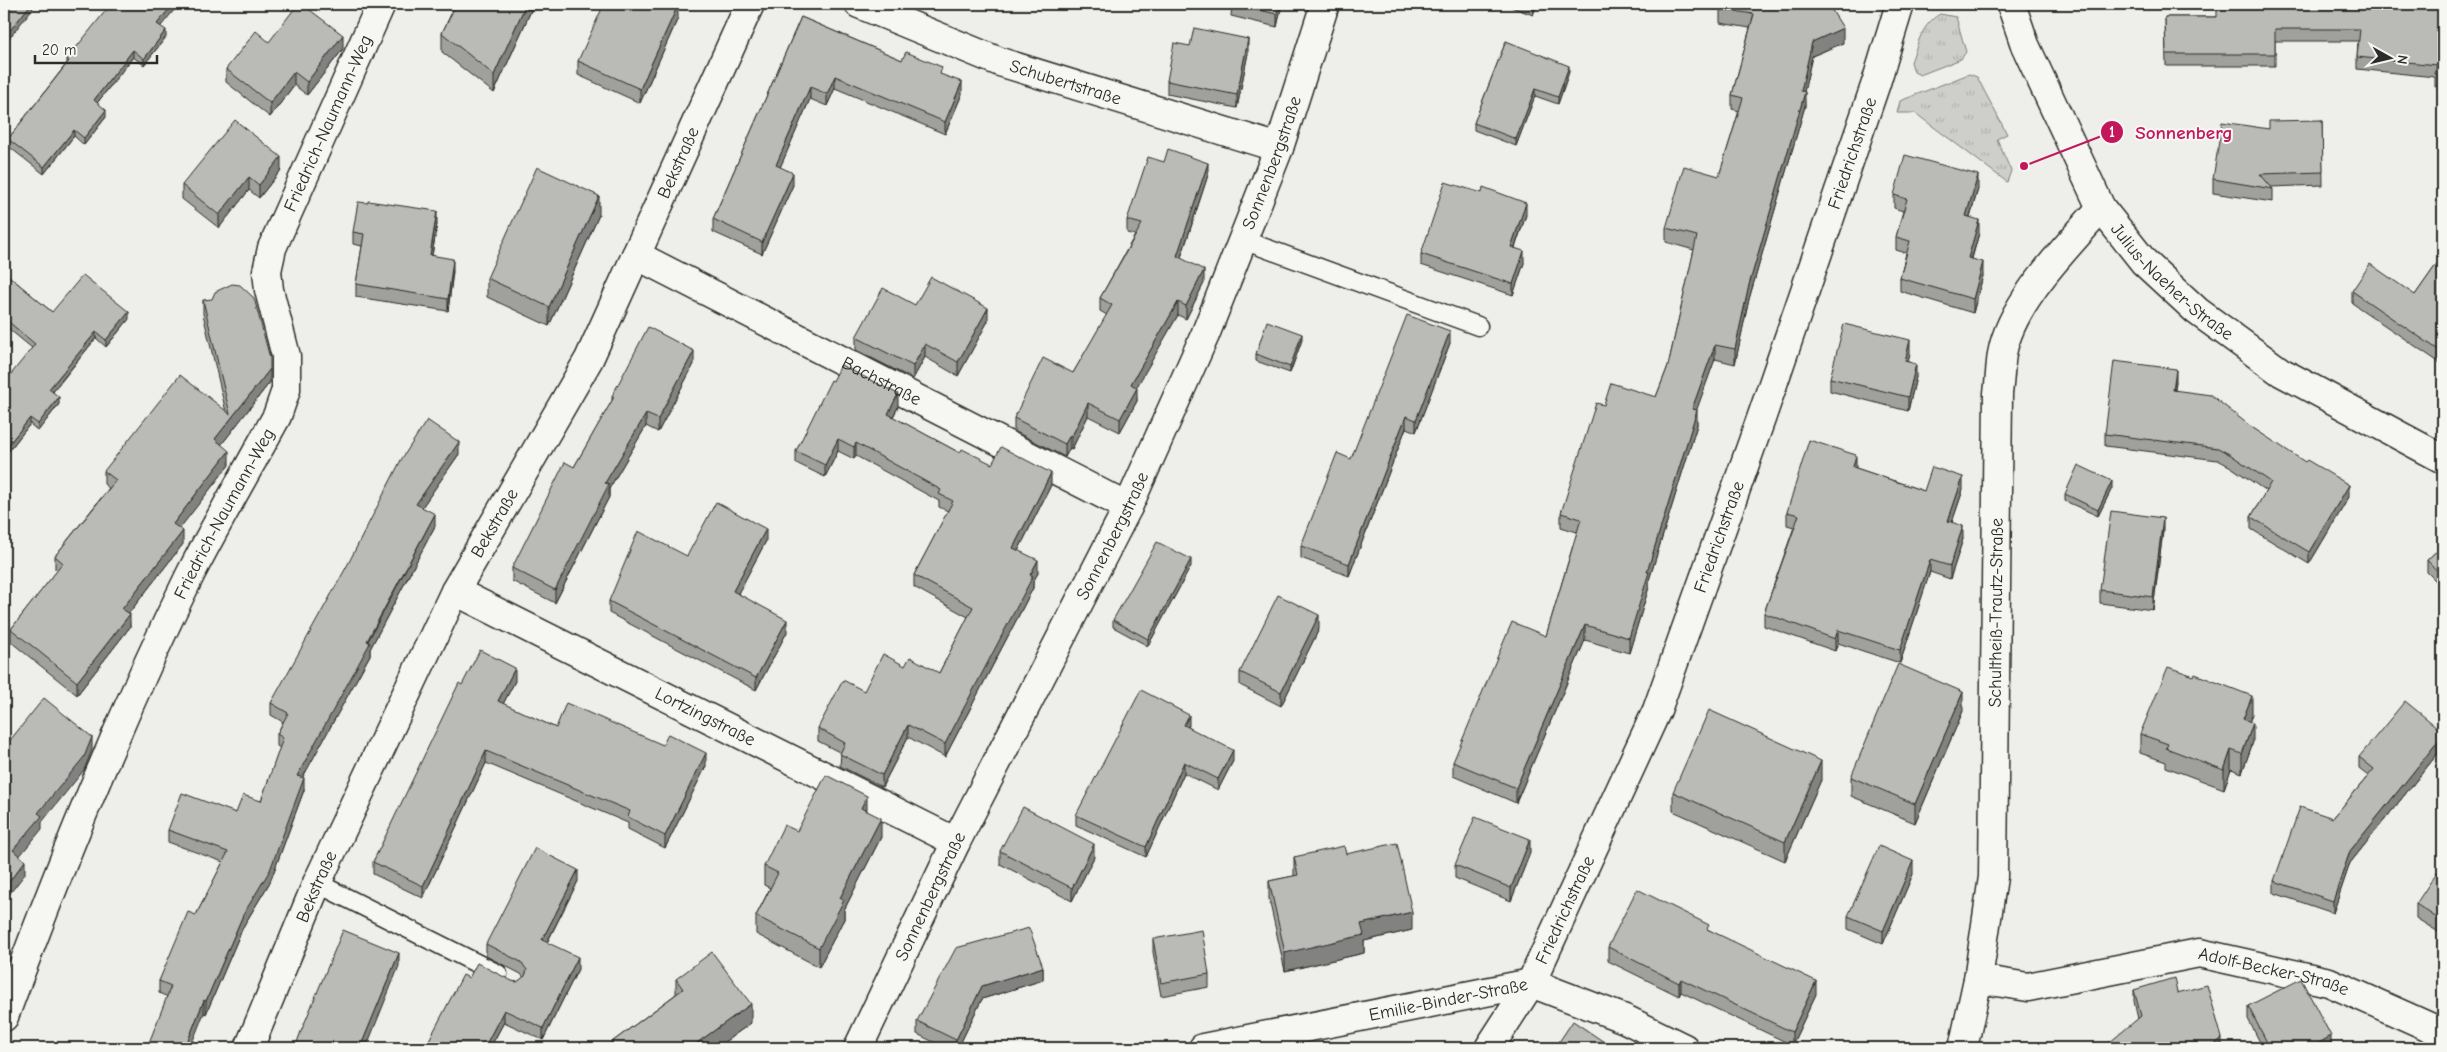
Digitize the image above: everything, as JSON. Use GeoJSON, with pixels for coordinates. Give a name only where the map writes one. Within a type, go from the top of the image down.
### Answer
{"type":"FeatureCollection","features":[{"type":"Feature","properties":{"kind":"street","name":"Friedrich-Naumann-Weg"},"geometry":{"type":"LineString","coordinates":[[4,1017],[49,895],[113,739],[191,575],[277,416],[286,390],[286,356],[269,290],[267,271],[272,248],[381,4]]}},
{"type":"Feature","properties":{"kind":"street","name":"Bekstraße"},"geometry":{"type":"LineString","coordinates":[[249,1048],[317,883],[456,591],[590,359],[750,4]]}},
{"type":"Feature","properties":{"kind":"street","name":"Schubertstraße"},"geometry":{"type":"LineString","coordinates":[[859,4],[1000,62],[1279,148]]}},
{"type":"Feature","properties":{"kind":"street","name":"Sonnenbergstraße"},"geometry":{"type":"LineString","coordinates":[[858,1048],[956,842],[1128,507],[1205,335],[1279,148],[1325,4]]}},
{"type":"Feature","properties":{"kind":"street","name":"Friedrichstraße"},"geometry":{"type":"LineString","coordinates":[[1489,1048],[1530,983],[1656,710],[1766,407],[1876,83],[1900,4]]}},
{"type":"Feature","properties":{"kind":"street","name":"Julius-Naeher-Straße"},"geometry":{"type":"LineString","coordinates":[[2011,4],[2025,45],[2101,208],[2144,262],[2205,316],[2281,372],[2443,459]]}},
{"type":"Feature","properties":{"kind":"street","name":"Schultheiß-Trautz-Straße"},"geometry":{"type":"LineString","coordinates":[[1963,1048],[1978,979],[1993,877],[1998,392],[2002,352],[2019,309],[2038,282],[2101,208]]}},
{"type":"Feature","properties":{"kind":"street","name":"Bachstraße"},"geometry":{"type":"LineString","coordinates":[[636,255],[1128,507]]}},
{"type":"Feature","properties":{"kind":"street","name":"Lortzingstraße"},"geometry":{"type":"LineString","coordinates":[[456,591],[956,842]]}},
{"type":"Feature","properties":{"kind":"street","name":"Adolf-Becker-Straße"},"geometry":{"type":"LineString","coordinates":[[1978,979],[2028,987],[2199,953],[2329,982],[2434,1029],[2443,1035]]}},
{"type":"Feature","properties":{"kind":"street","name":"Emilie-Binder-Straße"},"geometry":{"type":"LineString","coordinates":[[1203,1048],[1530,983],[1625,1019],[1684,1048]]}},
{"type":"Feature","properties":{"kind":"lane"},"geometry":{"type":"LineString","coordinates":[[1242,240],[1478,326]]}},
{"type":"Feature","properties":{"kind":"lane"},"geometry":{"type":"LineString","coordinates":[[317,883],[516,984]]}},
{"type":"Feature","properties":{"kind":"green space"},"geometry":{"type":"Polygon","coordinates":[[[1940,14],[1956,17],[1966,52],[1961,59],[1920,75],[1914,72],[1911,62],[1925,29],[1940,14]]]}},
{"type":"Feature","properties":{"kind":"green space"},"geometry":{"type":"Polygon","coordinates":[[[1969,74],[1977,77],[2007,134],[1997,139],[2011,171],[2007,182],[1915,113],[1897,113],[1900,101],[1969,74]]]}},
{"type":"Feature","properties":{"kind":"building"},"geometry":{"type":"Polygon","coordinates":[[[4,4],[31,4],[4,38],[4,4]]]}},
{"type":"Feature","properties":{"kind":"building"},"geometry":{"type":"Polygon","coordinates":[[[111,4],[173,4],[157,24],[166,30],[144,59],[133,50],[94,100],[106,110],[84,138],[74,130],[44,167],[8,139],[69,61],[67,59],[111,4]]]}},
{"type":"Feature","properties":{"kind":"building"},"geometry":{"type":"Polygon","coordinates":[[[298,4],[302,4],[343,35],[307,82],[294,72],[270,103],[226,69],[256,31],[269,42],[298,4]]]}},
{"type":"Feature","properties":{"kind":"building"},"geometry":{"type":"Polygon","coordinates":[[[456,4],[526,4],[494,75],[442,33],[456,4]]]}},
{"type":"Feature","properties":{"kind":"building"},"geometry":{"type":"Polygon","coordinates":[[[604,4],[678,5],[640,89],[578,61],[604,4]]]}},
{"type":"Feature","properties":{"kind":"building"},"geometry":{"type":"Polygon","coordinates":[[[1231,4],[1279,4],[1277,14],[1231,4]]]}},
{"type":"Feature","properties":{"kind":"building"},"geometry":{"type":"Polygon","coordinates":[[[1720,4],[1828,4],[1843,28],[1812,42],[1801,91],[1805,92],[1749,285],[1735,349],[1715,345],[1692,409],[1697,410],[1647,572],[1649,572],[1629,638],[1585,625],[1516,788],[1453,762],[1512,622],[1546,636],[1581,519],[1561,513],[1596,403],[1604,405],[1611,383],[1656,397],[1668,366],[1697,236],[1666,228],[1684,166],[1719,176],[1743,98],[1732,95],[1754,14],[1720,9],[1720,4]]]}},
{"type":"Feature","properties":{"kind":"building"},"geometry":{"type":"Polygon","coordinates":[[[2217,4],[2443,4],[2443,75],[2435,74],[2437,65],[2357,57],[2360,29],[2275,29],[2275,54],[2166,54],[2165,17],[2217,17],[2217,4]]]}},
{"type":"Feature","properties":{"kind":"building"},"geometry":{"type":"Polygon","coordinates":[[[801,17],[902,60],[906,52],[942,67],[940,74],[962,82],[945,122],[835,76],[827,94],[810,87],[776,165],[793,173],[762,242],[713,219],[801,17]]]}},
{"type":"Feature","properties":{"kind":"building"},"geometry":{"type":"Polygon","coordinates":[[[1194,28],[1248,39],[1237,95],[1167,81],[1174,43],[1190,46],[1194,28]]]}},
{"type":"Feature","properties":{"kind":"building"},"geometry":{"type":"Polygon","coordinates":[[[1506,41],[1569,66],[1558,97],[1535,89],[1516,139],[1474,123],[1506,41]]]}},
{"type":"Feature","properties":{"kind":"building"},"geometry":{"type":"Polygon","coordinates":[[[235,120],[281,157],[259,185],[249,177],[219,215],[182,185],[235,120]]]}},
{"type":"Feature","properties":{"kind":"building"},"geometry":{"type":"Polygon","coordinates":[[[2322,120],[2323,172],[2260,174],[2273,189],[2213,179],[2222,122],[2269,129],[2269,121],[2322,120]]]}},
{"type":"Feature","properties":{"kind":"building"},"geometry":{"type":"Polygon","coordinates":[[[1168,149],[1208,163],[1177,256],[1204,270],[1186,306],[1178,302],[1131,384],[1137,388],[1120,419],[1088,403],[1072,436],[1070,435],[1065,444],[1014,418],[1043,358],[1073,373],[1112,305],[1100,298],[1142,224],[1127,220],[1148,157],[1164,162],[1168,149]]]}},
{"type":"Feature","properties":{"kind":"building"},"geometry":{"type":"Polygon","coordinates":[[[1905,155],[1978,175],[1966,216],[1979,220],[1968,258],[1983,262],[1973,299],[1900,278],[1910,241],[1896,237],[1907,199],[1894,195],[1905,155]]]}},
{"type":"Feature","properties":{"kind":"building"},"geometry":{"type":"Polygon","coordinates":[[[537,167],[599,196],[549,307],[487,278],[537,167]]]}},
{"type":"Feature","properties":{"kind":"building"},"geometry":{"type":"Polygon","coordinates":[[[1445,182],[1482,193],[1483,187],[1526,203],[1511,247],[1524,251],[1513,284],[1421,254],[1445,182]]]}},
{"type":"Feature","properties":{"kind":"building"},"geometry":{"type":"Polygon","coordinates":[[[368,201],[437,211],[430,255],[453,259],[448,299],[356,284],[364,234],[353,232],[358,202],[368,203],[368,201]]]}},
{"type":"Feature","properties":{"kind":"building"},"geometry":{"type":"Polygon","coordinates":[[[2443,255],[2443,353],[2352,291],[2370,264],[2415,295],[2443,255]]]}},
{"type":"Feature","properties":{"kind":"building"},"geometry":{"type":"Polygon","coordinates":[[[4,272],[52,312],[83,275],[129,312],[106,340],[96,332],[49,389],[59,397],[38,424],[30,418],[4,450],[4,383],[35,344],[4,318],[4,272]]]}},
{"type":"Feature","properties":{"kind":"building"},"geometry":{"type":"Polygon","coordinates":[[[931,277],[988,308],[958,362],[925,344],[913,366],[856,337],[883,288],[915,305],[931,277]]]}},
{"type":"Feature","properties":{"kind":"building"},"geometry":{"type":"Polygon","coordinates":[[[232,284],[240,285],[254,298],[270,358],[270,369],[215,439],[229,451],[173,524],[183,531],[122,609],[130,614],[77,682],[11,629],[63,563],[55,556],[116,480],[104,471],[180,375],[230,414],[203,300],[212,299],[215,292],[232,284]]]}},
{"type":"Feature","properties":{"kind":"building"},"geometry":{"type":"Polygon","coordinates":[[[1407,315],[1450,331],[1416,420],[1406,416],[1349,564],[1301,546],[1337,453],[1351,459],[1407,315]]]}},
{"type":"Feature","properties":{"kind":"building"},"geometry":{"type":"Polygon","coordinates":[[[1267,321],[1302,334],[1290,367],[1256,354],[1267,321]]]}},
{"type":"Feature","properties":{"kind":"building"},"geometry":{"type":"Polygon","coordinates":[[[1844,324],[1910,340],[1905,361],[1916,364],[1908,397],[1830,378],[1844,324]]]}},
{"type":"Feature","properties":{"kind":"building"},"geometry":{"type":"Polygon","coordinates":[[[648,327],[694,351],[658,419],[646,414],[605,483],[609,484],[555,590],[512,568],[565,462],[574,467],[614,397],[612,396],[648,327]]]}},
{"type":"Feature","properties":{"kind":"building"},"geometry":{"type":"Polygon","coordinates":[[[2114,361],[2176,369],[2173,390],[2211,395],[2250,426],[2305,462],[2307,460],[2349,485],[2309,552],[2251,517],[2271,482],[2231,455],[2218,448],[2105,434],[2114,361]]]}},
{"type":"Feature","properties":{"kind":"building"},"geometry":{"type":"Polygon","coordinates":[[[841,365],[898,394],[888,414],[960,453],[962,449],[992,464],[1001,447],[1051,473],[1013,548],[1038,560],[1030,575],[1033,576],[945,744],[908,725],[882,775],[840,754],[845,743],[818,728],[843,680],[864,691],[883,654],[905,666],[910,657],[939,673],[973,607],[914,575],[953,501],[939,494],[941,490],[856,443],[854,447],[838,439],[825,465],[796,451],[831,380],[833,381],[841,365]]]}},
{"type":"Feature","properties":{"kind":"building"},"geometry":{"type":"Polygon","coordinates":[[[427,420],[459,442],[416,504],[435,514],[367,641],[370,643],[297,776],[304,778],[270,870],[243,915],[206,1001],[204,1000],[185,1048],[147,1048],[171,986],[159,981],[188,912],[196,915],[228,852],[168,830],[182,793],[236,813],[243,795],[261,801],[283,738],[277,734],[288,713],[271,703],[348,564],[401,460],[427,420]]]}},
{"type":"Feature","properties":{"kind":"building"},"geometry":{"type":"Polygon","coordinates":[[[1809,440],[1856,455],[1853,467],[1924,491],[1932,467],[1963,477],[1948,521],[1963,526],[1950,566],[1930,560],[1900,650],[1838,630],[1835,639],[1764,613],[1799,515],[1787,512],[1809,440]]]}},
{"type":"Feature","properties":{"kind":"building"},"geometry":{"type":"Polygon","coordinates":[[[2078,465],[2112,481],[2098,510],[2065,494],[2078,465]]]}},
{"type":"Feature","properties":{"kind":"building"},"geometry":{"type":"Polygon","coordinates":[[[4,491],[10,497],[4,505],[4,491]]]}},
{"type":"Feature","properties":{"kind":"building"},"geometry":{"type":"Polygon","coordinates":[[[716,502],[766,529],[733,591],[787,620],[756,678],[609,601],[638,531],[687,556],[716,502]]]}},
{"type":"Feature","properties":{"kind":"building"},"geometry":{"type":"Polygon","coordinates":[[[2111,511],[2163,518],[2153,597],[2100,590],[2111,511]]]}},
{"type":"Feature","properties":{"kind":"building"},"geometry":{"type":"Polygon","coordinates":[[[1157,542],[1191,559],[1148,639],[1113,620],[1157,542]]]}},
{"type":"Feature","properties":{"kind":"building"},"geometry":{"type":"Polygon","coordinates":[[[2443,545],[2443,577],[2427,560],[2443,545]]]}},
{"type":"Feature","properties":{"kind":"building"},"geometry":{"type":"Polygon","coordinates":[[[1278,595],[1319,615],[1281,692],[1240,672],[1278,595]]]}},
{"type":"Feature","properties":{"kind":"building"},"geometry":{"type":"Polygon","coordinates":[[[480,650],[515,668],[498,701],[556,728],[566,703],[663,745],[668,734],[706,753],[665,836],[628,817],[630,811],[486,751],[423,886],[373,862],[459,683],[462,685],[480,650]]]}},
{"type":"Feature","properties":{"kind":"building"},"geometry":{"type":"Polygon","coordinates":[[[1898,664],[1963,692],[1915,804],[1851,777],[1898,664]]]}},
{"type":"Feature","properties":{"kind":"building"},"geometry":{"type":"Polygon","coordinates":[[[2168,667],[2194,676],[2195,674],[2252,696],[2243,719],[2253,723],[2242,754],[2231,750],[2224,770],[2166,748],[2168,744],[2140,734],[2168,667]]]}},
{"type":"Feature","properties":{"kind":"building"},"geometry":{"type":"Polygon","coordinates":[[[1141,690],[1189,715],[1184,725],[1233,750],[1218,779],[1184,762],[1146,847],[1076,815],[1141,690]]]}},
{"type":"Feature","properties":{"kind":"building"},"geometry":{"type":"Polygon","coordinates":[[[44,698],[92,737],[84,757],[38,813],[42,816],[13,850],[25,861],[4,888],[4,741],[7,744],[44,698]]]}},
{"type":"Feature","properties":{"kind":"building"},"geometry":{"type":"Polygon","coordinates":[[[2405,701],[2443,732],[2443,735],[2350,851],[2333,901],[2274,881],[2300,807],[2333,818],[2374,769],[2359,757],[2405,701]]]}},
{"type":"Feature","properties":{"kind":"building"},"geometry":{"type":"Polygon","coordinates":[[[1709,710],[1821,761],[1785,842],[1673,792],[1709,710]]]}},
{"type":"Feature","properties":{"kind":"building"},"geometry":{"type":"Polygon","coordinates":[[[826,775],[867,796],[861,808],[881,818],[840,898],[844,900],[819,948],[756,916],[778,873],[764,866],[784,825],[797,831],[826,775]]]}},
{"type":"Feature","properties":{"kind":"building"},"geometry":{"type":"Polygon","coordinates":[[[1023,807],[1094,844],[1072,888],[1000,851],[1023,807]]]}},
{"type":"Feature","properties":{"kind":"building"},"geometry":{"type":"Polygon","coordinates":[[[1475,817],[1530,839],[1511,888],[1455,865],[1475,817]]]}},
{"type":"Feature","properties":{"kind":"building"},"geometry":{"type":"Polygon","coordinates":[[[1397,843],[1412,912],[1361,924],[1364,935],[1285,953],[1269,881],[1298,875],[1294,857],[1344,846],[1346,854],[1397,843]]]}},
{"type":"Feature","properties":{"kind":"building"},"geometry":{"type":"Polygon","coordinates":[[[1879,846],[1913,861],[1883,931],[1848,916],[1879,846]]]}},
{"type":"Feature","properties":{"kind":"building"},"geometry":{"type":"Polygon","coordinates":[[[535,848],[578,870],[542,940],[578,957],[543,1028],[504,1010],[484,1048],[435,1048],[427,1044],[463,975],[469,978],[477,963],[512,981],[517,982],[525,976],[527,970],[521,962],[486,944],[535,848]]]}},
{"type":"Feature","properties":{"kind":"building"},"geometry":{"type":"Polygon","coordinates":[[[2437,872],[2443,876],[2443,922],[2416,904],[2437,872]]]}},
{"type":"Feature","properties":{"kind":"building"},"geometry":{"type":"Polygon","coordinates":[[[1637,889],[1709,925],[1707,929],[1816,981],[1792,1032],[1681,979],[1679,983],[1608,947],[1637,889]]]}},
{"type":"Feature","properties":{"kind":"building"},"geometry":{"type":"Polygon","coordinates":[[[1029,928],[1043,967],[982,986],[956,1040],[917,1021],[956,948],[1029,928]]]}},
{"type":"Feature","properties":{"kind":"building"},"geometry":{"type":"Polygon","coordinates":[[[343,930],[399,953],[360,1048],[295,1048],[300,1034],[343,930]]]}},
{"type":"Feature","properties":{"kind":"building"},"geometry":{"type":"Polygon","coordinates":[[[1202,930],[1209,974],[1161,983],[1153,939],[1202,930]]]}},
{"type":"Feature","properties":{"kind":"building"},"geometry":{"type":"Polygon","coordinates":[[[712,952],[751,1004],[690,1048],[610,1048],[608,1045],[683,989],[676,979],[712,952]]]}},
{"type":"Feature","properties":{"kind":"building"},"geometry":{"type":"Polygon","coordinates":[[[2174,978],[2177,993],[2207,985],[2222,1038],[2211,1048],[2103,1048],[2141,1016],[2134,990],[2174,978]]]}},
{"type":"Feature","properties":{"kind":"building"},"geometry":{"type":"Polygon","coordinates":[[[2301,979],[2331,1036],[2310,1048],[2270,1048],[2248,1006],[2301,979]]]}},
{"type":"Feature","properties":{"kind":"building"},"geometry":{"type":"Polygon","coordinates":[[[1573,1021],[1613,1048],[1555,1048],[1573,1021]]]}},
{"type":"Feature","properties":{"kind":"building"},"geometry":{"type":"Polygon","coordinates":[[[1359,1044],[1359,1048],[1336,1048],[1359,1044]]]}},
{"type":"Feature","properties":{"kind":"place","name":"Sonnenberg"},"geometry":{"type":"Point","coordinates":[2024,166]}}]}
